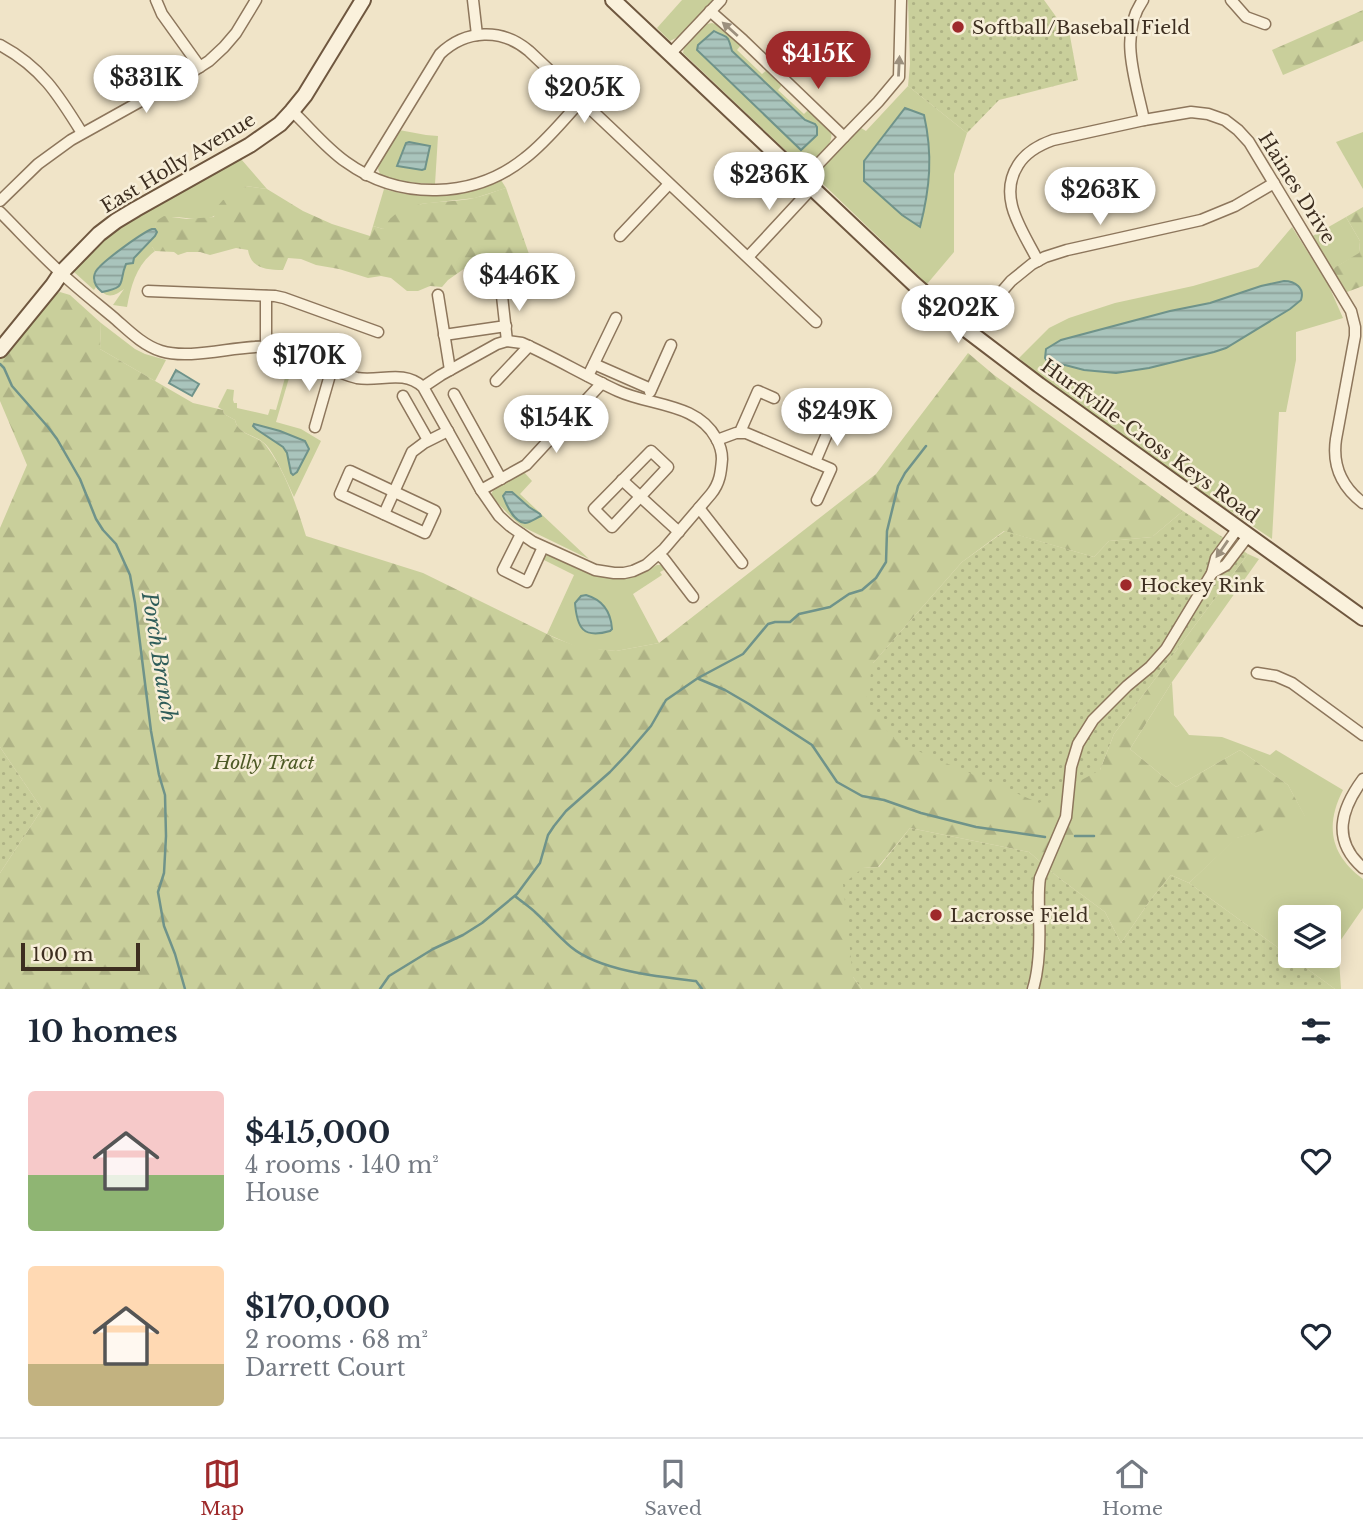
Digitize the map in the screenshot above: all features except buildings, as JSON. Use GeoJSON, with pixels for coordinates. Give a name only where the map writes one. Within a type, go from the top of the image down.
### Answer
{"type":"FeatureCollection","features":[{"type":"Feature","properties":{"kind":"main road","name":"East Holly Avenue"},"geometry":{"type":"LineString","coordinates":[[0,350],[61,273],[86,246],[116,221],[265,136],[292,111],[305,95],[363,0]]}},
{"type":"Feature","properties":{"kind":"main road","name":"Hurffville-Cross Keys Road"},"geometry":{"type":"LineString","coordinates":[[613,0],[914,284],[968,331],[1363,618]]}},
{"type":"Feature","properties":{"kind":"street"},"geometry":{"type":"LineString","coordinates":[[156,0],[162,14],[200,67]]}},
{"type":"Feature","properties":{"kind":"street"},"geometry":{"type":"LineString","coordinates":[[0,201],[38,164],[82,132],[200,67],[224,47],[256,0]]}},
{"type":"Feature","properties":{"kind":"street"},"geometry":{"type":"LineString","coordinates":[[473,0],[477,34]]}},
{"type":"Feature","properties":{"kind":"street"},"geometry":{"type":"LineString","coordinates":[[670,54],[721,0]]}},
{"type":"Feature","properties":{"kind":"street"},"geometry":{"type":"LineString","coordinates":[[748,257],[844,137],[899,77],[901,0]]}},
{"type":"Feature","properties":{"kind":"street"},"geometry":{"type":"LineString","coordinates":[[1231,0],[1246,17],[1265,23]]}},
{"type":"Feature","properties":{"kind":"street"},"geometry":{"type":"LineString","coordinates":[[1139,1],[1129,42],[1144,120]]}},
{"type":"Feature","properties":{"kind":"street"},"geometry":{"type":"LineString","coordinates":[[710,11],[844,137]]}},
{"type":"Feature","properties":{"kind":"street"},"geometry":{"type":"LineString","coordinates":[[366,175],[437,57],[465,38],[477,34],[498,34],[517,42],[529,51],[816,322]]}},
{"type":"Feature","properties":{"kind":"street"},"geometry":{"type":"LineString","coordinates":[[0,45],[24,60],[45,79],[56,91],[82,132]]}},
{"type":"Feature","properties":{"kind":"street"},"geometry":{"type":"LineString","coordinates":[[292,111],[341,158],[366,175],[389,184],[422,190],[455,189],[485,181],[508,170],[531,154],[581,101]]}},
{"type":"Feature","properties":{"kind":"street","name":"Haines Drive"},"geometry":{"type":"LineString","coordinates":[[1038,261],[1014,214],[1010,195],[1012,178],[1023,157],[1039,145],[1144,120],[1191,112],[1224,120],[1238,130],[1249,142],[1351,311],[1355,336],[1335,454],[1342,481],[1363,503]]}},
{"type":"Feature","properties":{"kind":"street"},"geometry":{"type":"LineString","coordinates":[[968,331],[1006,286],[1038,261],[1067,250],[1201,220],[1235,206],[1274,183]]}},
{"type":"Feature","properties":{"kind":"street"},"geometry":{"type":"LineString","coordinates":[[620,236],[669,184]]}},
{"type":"Feature","properties":{"kind":"street"},"geometry":{"type":"LineString","coordinates":[[0,212],[61,273],[136,336],[160,351],[193,353],[266,347],[295,351],[358,378],[409,378],[423,387],[481,491],[499,516],[543,547],[595,570],[624,573],[640,568],[659,555],[715,489],[720,477],[722,452],[717,440],[709,427],[693,414],[631,396],[515,341],[497,344],[423,387]]}},
{"type":"Feature","properties":{"kind":"street"},"geometry":{"type":"LineString","coordinates":[[501,288],[508,341]]}},
{"type":"Feature","properties":{"kind":"street"},"geometry":{"type":"LineString","coordinates":[[148,291],[284,298],[379,332]]}},
{"type":"Feature","properties":{"kind":"street"},"geometry":{"type":"LineString","coordinates":[[438,295],[450,370]]}},
{"type":"Feature","properties":{"kind":"street"},"geometry":{"type":"LineString","coordinates":[[266,296],[266,347]]}},
{"type":"Feature","properties":{"kind":"street"},"geometry":{"type":"LineString","coordinates":[[588,376],[616,318]]}},
{"type":"Feature","properties":{"kind":"street"},"geometry":{"type":"LineString","coordinates":[[444,335],[506,326]]}},
{"type":"Feature","properties":{"kind":"street"},"geometry":{"type":"LineString","coordinates":[[646,401],[671,345]]}},
{"type":"Feature","properties":{"kind":"street"},"geometry":{"type":"LineString","coordinates":[[496,381],[528,346]]}},
{"type":"Feature","properties":{"kind":"street"},"geometry":{"type":"LineString","coordinates":[[594,364],[651,389]]}},
{"type":"Feature","properties":{"kind":"street"},"geometry":{"type":"LineString","coordinates":[[316,427],[332,368]]}},
{"type":"Feature","properties":{"kind":"street"},"geometry":{"type":"LineString","coordinates":[[481,491],[520,469],[602,383]]}},
{"type":"Feature","properties":{"kind":"street"},"geometry":{"type":"LineString","coordinates":[[740,432],[758,391],[774,398]]}},
{"type":"Feature","properties":{"kind":"street"},"geometry":{"type":"LineString","coordinates":[[454,394],[501,479]]}},
{"type":"Feature","properties":{"kind":"street"},"geometry":{"type":"LineString","coordinates":[[403,396],[428,440]]}},
{"type":"Feature","properties":{"kind":"street"},"geometry":{"type":"LineString","coordinates":[[815,462],[832,422]]}},
{"type":"Feature","properties":{"kind":"street"},"geometry":{"type":"LineString","coordinates":[[384,514],[410,456],[428,440],[448,431]]}},
{"type":"Feature","properties":{"kind":"street"},"geometry":{"type":"LineString","coordinates":[[717,440],[740,432],[831,469],[817,500]]}},
{"type":"Feature","properties":{"kind":"street"},"geometry":{"type":"LineString","coordinates":[[651,451],[668,467],[612,527],[594,509],[622,480],[651,451]]}},
{"type":"Feature","properties":{"kind":"street"},"geometry":{"type":"LineString","coordinates":[[350,471],[435,511],[425,533],[384,514],[340,494],[350,471]]}},
{"type":"Feature","properties":{"kind":"street"},"geometry":{"type":"LineString","coordinates":[[622,480],[679,532]]}},
{"type":"Feature","properties":{"kind":"street"},"geometry":{"type":"LineString","coordinates":[[699,508],[741,563]]}},
{"type":"Feature","properties":{"kind":"street"},"geometry":{"type":"LineString","coordinates":[[1032,989],[1040,939],[1039,888],[1066,817],[1071,767],[1078,744],[1093,720],[1166,649],[1212,573],[1216,558],[1243,532]]}},
{"type":"Feature","properties":{"kind":"street"},"geometry":{"type":"LineString","coordinates":[[521,534],[503,570],[527,582],[543,547]]}},
{"type":"Feature","properties":{"kind":"street"},"geometry":{"type":"LineString","coordinates":[[659,555],[693,597]]}},
{"type":"Feature","properties":{"kind":"street"},"geometry":{"type":"LineString","coordinates":[[1257,673],[1276,676],[1292,683],[1363,735]]}},
{"type":"Feature","properties":{"kind":"street"},"geometry":{"type":"LineString","coordinates":[[1363,779],[1348,803],[1342,821],[1347,847],[1363,868]]}},
{"type":"Feature","properties":{"kind":"green space"},"geometry":{"type":"Polygon","coordinates":[[[682,0],[714,0],[680,36],[670,41],[657,28],[682,0]]]}},
{"type":"Feature","properties":{"kind":"green space"},"geometry":{"type":"Polygon","coordinates":[[[908,0],[1044,0],[1070,36],[1078,80],[999,100],[967,133],[908,86],[908,0]]]}},
{"type":"Feature","properties":{"kind":"green space"},"geometry":{"type":"Polygon","coordinates":[[[1363,10],[1363,41],[1283,75],[1272,50],[1363,10]]]}},
{"type":"Feature","properties":{"kind":"green space"},"geometry":{"type":"Polygon","coordinates":[[[707,24],[721,26],[741,45],[737,50],[762,74],[767,70],[782,85],[778,90],[804,114],[809,109],[830,130],[831,140],[828,145],[807,167],[803,167],[683,53],[684,48],[707,24]]]}},
{"type":"Feature","properties":{"kind":"green space"},"geometry":{"type":"Polygon","coordinates":[[[908,86],[967,133],[954,174],[954,252],[927,284],[820,181],[819,171],[861,128],[866,131],[908,86]]]}},
{"type":"Feature","properties":{"kind":"green space"},"geometry":{"type":"Polygon","coordinates":[[[399,130],[438,136],[435,184],[400,181],[380,174],[379,163],[399,130]]]}},
{"type":"Feature","properties":{"kind":"green space"},"geometry":{"type":"Polygon","coordinates":[[[1363,132],[1363,189],[1336,142],[1363,132]]]}},
{"type":"Feature","properties":{"kind":"green space"},"geometry":{"type":"Polygon","coordinates":[[[241,159],[267,189],[246,186],[225,208],[212,217],[170,217],[157,221],[155,229],[145,232],[98,267],[93,280],[96,287],[94,290],[74,272],[74,268],[96,246],[128,221],[241,159]]]}},
{"type":"Feature","properties":{"kind":"green space"},"geometry":{"type":"Polygon","coordinates":[[[501,180],[506,188],[475,198],[421,204],[383,229],[373,226],[384,189],[415,195],[443,195],[471,190],[501,180]]]}},
{"type":"Feature","properties":{"kind":"green space"},"geometry":{"type":"Polygon","coordinates":[[[246,186],[267,189],[303,211],[370,236],[373,226],[383,229],[391,218],[411,207],[474,198],[506,188],[529,254],[478,259],[442,287],[430,286],[418,291],[407,291],[391,278],[368,278],[301,259],[288,258],[283,270],[270,269],[260,267],[252,261],[248,250],[236,248],[210,255],[187,252],[178,255],[174,252],[155,251],[152,247],[152,240],[157,232],[156,221],[164,216],[187,219],[214,217],[216,208],[223,200],[234,198],[246,186]]]}},
{"type":"Feature","properties":{"kind":"green space"},"geometry":{"type":"Polygon","coordinates":[[[1363,207],[1363,286],[1347,292],[1332,269],[1359,253],[1360,241],[1346,217],[1363,207]]]}},
{"type":"Feature","properties":{"kind":"green space"},"geometry":{"type":"Polygon","coordinates":[[[1346,217],[1360,241],[1359,254],[1332,269],[1311,237],[1346,217]]]}},
{"type":"Feature","properties":{"kind":"green space"},"geometry":{"type":"Polygon","coordinates":[[[1292,227],[1328,284],[1343,318],[1296,332],[1296,360],[1286,412],[1279,412],[1272,539],[1145,454],[1038,377],[1019,358],[1049,328],[1069,318],[1115,303],[1193,286],[1258,267],[1292,227]]]}},
{"type":"Feature","properties":{"kind":"green space"},"geometry":{"type":"Polygon","coordinates":[[[152,240],[155,251],[144,262],[136,276],[127,307],[113,305],[124,289],[111,295],[102,292],[119,286],[126,264],[152,240]]]}},
{"type":"Feature","properties":{"kind":"green space","name":"Holly Tract"},"geometry":{"type":"Polygon","coordinates":[[[60,292],[70,295],[101,323],[100,349],[193,403],[223,410],[224,414],[235,420],[240,429],[263,443],[285,479],[306,536],[423,573],[555,638],[579,647],[616,651],[659,643],[876,474],[968,353],[994,375],[1183,511],[1152,537],[1109,541],[1094,557],[1004,531],[962,562],[873,663],[1100,770],[1114,734],[1248,554],[1259,559],[1172,682],[1130,749],[1176,787],[1240,750],[1288,785],[1306,818],[1237,838],[1189,883],[1171,875],[1121,943],[1105,912],[1029,852],[910,828],[878,867],[863,868],[853,977],[862,989],[0,989],[0,873],[42,809],[0,747],[0,528],[27,465],[0,401],[0,341],[13,348],[51,297],[60,292]]]}},
{"type":"Feature","properties":{"kind":"green space"},"geometry":{"type":"Polygon","coordinates":[[[101,323],[135,349],[166,360],[155,381],[100,349],[101,323]]]}},
{"type":"Feature","properties":{"kind":"green space"},"geometry":{"type":"Polygon","coordinates":[[[276,352],[321,368],[314,373],[292,368],[276,422],[301,429],[321,441],[294,497],[268,447],[239,429],[235,420],[218,407],[227,389],[234,390],[233,400],[237,403],[237,408],[268,415],[270,409],[276,410],[288,367],[271,361],[270,355],[276,352]]]}},
{"type":"Feature","properties":{"kind":"green space"},"geometry":{"type":"Polygon","coordinates":[[[524,472],[532,481],[520,494],[589,559],[523,527],[491,496],[500,484],[524,472]]]}},
{"type":"Feature","properties":{"kind":"green space"},"geometry":{"type":"Polygon","coordinates":[[[1183,511],[1248,554],[1114,734],[1100,770],[1039,803],[897,742],[865,705],[873,663],[962,562],[1005,531],[1094,557],[1109,541],[1152,537],[1183,511]]]}},
{"type":"Feature","properties":{"kind":"green space"},"geometry":{"type":"Polygon","coordinates":[[[547,553],[591,573],[614,578],[637,575],[662,565],[666,569],[660,572],[662,575],[633,594],[659,643],[616,651],[579,648],[547,634],[574,575],[544,560],[547,553]]]}},
{"type":"Feature","properties":{"kind":"green space"},"geometry":{"type":"Polygon","coordinates":[[[1172,682],[1174,715],[1189,735],[1222,737],[1270,755],[1276,750],[1343,790],[1334,815],[1334,839],[1343,860],[1363,879],[1363,908],[1341,940],[1341,905],[1278,905],[1278,948],[1189,883],[1236,838],[1305,817],[1288,785],[1240,750],[1176,787],[1130,749],[1172,682]]]}},
{"type":"Feature","properties":{"kind":"green space"},"geometry":{"type":"Polygon","coordinates":[[[0,747],[42,809],[0,873],[0,747]]]}},
{"type":"Feature","properties":{"kind":"green space"},"geometry":{"type":"Polygon","coordinates":[[[910,828],[1029,852],[1105,912],[1121,943],[1171,875],[1189,883],[1278,948],[1278,968],[1306,968],[1335,989],[862,989],[853,977],[843,884],[863,868],[879,867],[910,828]]]}},
{"type":"Feature","properties":{"kind":"green space"},"geometry":{"type":"Polygon","coordinates":[[[1306,968],[1340,968],[1341,989],[1335,989],[1306,968]]]}},
{"type":"Feature","properties":{"kind":"water"},"geometry":{"type":"Polygon","coordinates":[[[714,31],[726,37],[732,51],[805,120],[815,124],[817,135],[801,150],[697,50],[698,45],[714,31]]]}},
{"type":"Feature","properties":{"kind":"water"},"geometry":{"type":"Polygon","coordinates":[[[905,108],[924,115],[929,144],[926,199],[920,227],[902,215],[864,181],[864,161],[905,108]]]}},
{"type":"Feature","properties":{"kind":"water"},"geometry":{"type":"Polygon","coordinates":[[[406,143],[430,146],[425,169],[397,166],[406,143]]]}},
{"type":"Feature","properties":{"kind":"water"},"geometry":{"type":"Polygon","coordinates":[[[152,229],[157,232],[155,236],[134,258],[133,263],[126,264],[119,286],[102,292],[94,281],[98,269],[121,249],[152,229]]]}},
{"type":"Feature","properties":{"kind":"water"},"geometry":{"type":"Polygon","coordinates":[[[1284,281],[1298,286],[1302,292],[1301,300],[1226,348],[1214,352],[1116,373],[1049,364],[1045,358],[1046,349],[1061,340],[1210,303],[1284,281]]]}},
{"type":"Feature","properties":{"kind":"water"},"geometry":{"type":"Polygon","coordinates":[[[176,370],[199,384],[192,396],[169,383],[176,370]]]}},
{"type":"Feature","properties":{"kind":"water"},"geometry":{"type":"Polygon","coordinates":[[[254,424],[305,441],[309,449],[297,472],[293,475],[291,473],[283,447],[256,429],[254,424]]]}},
{"type":"Feature","properties":{"kind":"water"},"geometry":{"type":"Polygon","coordinates":[[[506,492],[512,492],[541,516],[527,523],[521,522],[504,499],[506,492]]]}},
{"type":"Feature","properties":{"kind":"water"},"geometry":{"type":"Polygon","coordinates":[[[586,595],[605,608],[611,623],[610,631],[593,634],[580,625],[575,603],[581,596],[586,595]]]}},
{"type":"Feature","properties":{"kind":"waterway","name":"Porch Branch"},"geometry":{"type":"LineString","coordinates":[[0,364],[12,386],[57,439],[80,479],[96,519],[116,544],[130,575],[151,731],[165,795],[164,873],[158,892],[164,926],[185,989]]}},
{"type":"Feature","properties":{"kind":"waterway"},"geometry":{"type":"LineString","coordinates":[[380,989],[389,976],[482,923],[517,894],[540,863],[548,835],[554,826],[566,811],[627,754],[651,726],[666,700],[698,678],[743,654],[768,624],[790,622],[799,614],[830,607],[849,594],[862,590],[876,578],[886,562],[887,531],[898,486],[926,446]]}},
{"type":"Feature","properties":{"kind":"waterway"},"geometry":{"type":"LineString","coordinates":[[699,679],[749,704],[812,745],[837,782],[862,796],[976,827],[1045,837]]}},
{"type":"Feature","properties":{"kind":"waterway"},"geometry":{"type":"LineString","coordinates":[[1075,836],[1094,836]]}},
{"type":"Feature","properties":{"kind":"waterway"},"geometry":{"type":"LineString","coordinates":[[515,896],[583,955],[631,972],[696,981],[702,989]]}},
{"type":"Feature","properties":{"kind":"place","name":"Softball/Baseball Field"},"geometry":{"type":"Point","coordinates":[958,27]}},
{"type":"Feature","properties":{"kind":"place","name":"Hockey Rink"},"geometry":{"type":"Point","coordinates":[1126,585]}},
{"type":"Feature","properties":{"kind":"place","name":"Lacrosse Field"},"geometry":{"type":"Point","coordinates":[936,915]}}]}
